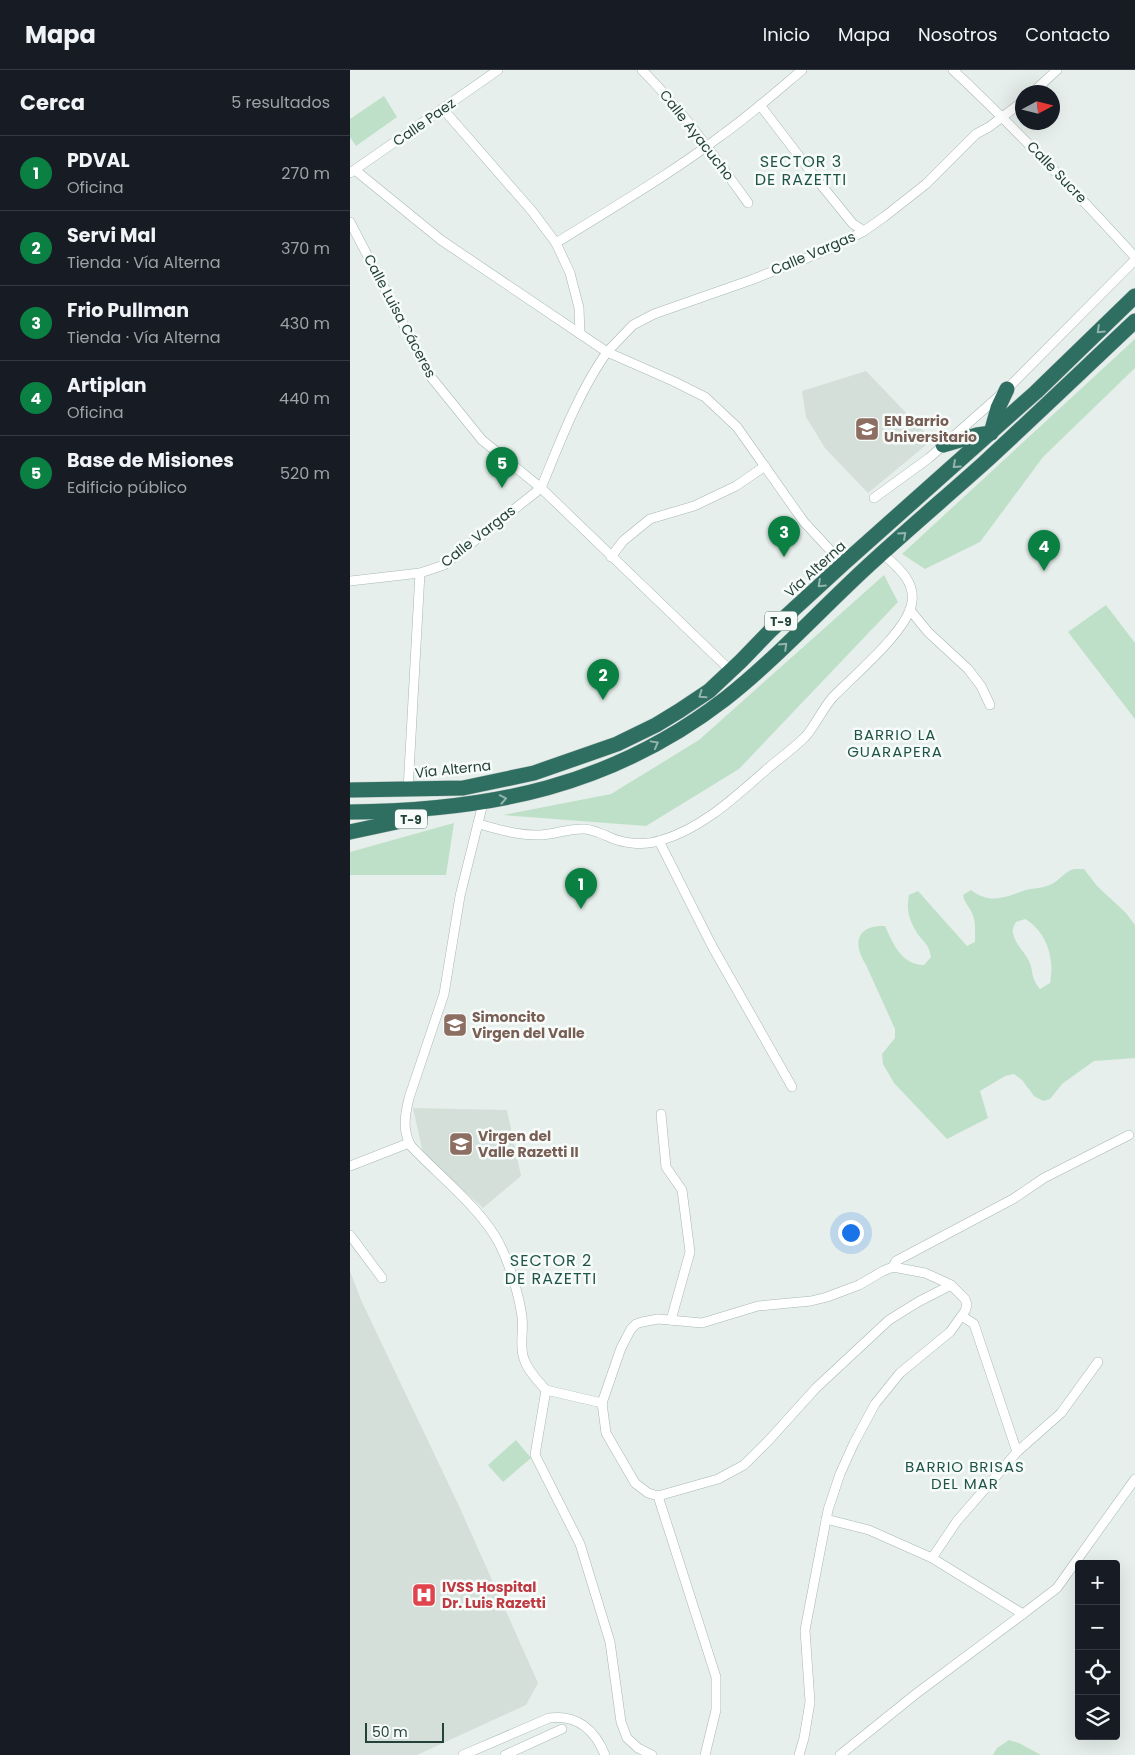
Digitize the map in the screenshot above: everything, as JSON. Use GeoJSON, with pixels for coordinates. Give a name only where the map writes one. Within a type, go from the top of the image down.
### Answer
{"type":"FeatureCollection","features":[{"type":"Feature","properties":{"kind":"highway","name":"Vía Alterna"},"geometry":{"type":"LineString","coordinates":[[350,790],[463,788],[493,783],[534,773],[594,753],[656,725],[708,690],[731,671],[843,564],[991,433],[1135,296]]}},
{"type":"Feature","properties":{"kind":"highway","name":"T-9"},"geometry":{"type":"LineString","coordinates":[[350,832],[547,789],[636,754],[692,723],[758,670],[832,598],[984,463],[1135,321]]}},
{"type":"Feature","properties":{"kind":"highway"},"geometry":{"type":"LineString","coordinates":[[943,445],[991,433],[998,408],[1007,389]]}},
{"type":"Feature","properties":{"kind":"highway"},"geometry":{"type":"LineString","coordinates":[[350,781],[408,790]]}},
{"type":"Feature","properties":{"kind":"highway","name":"T-9"},"geometry":{"type":"LineString","coordinates":[[350,812],[402,812],[478,804]]}},
{"type":"Feature","properties":{"kind":"street","name":"Calle Paez"},"geometry":{"type":"LineString","coordinates":[[352,172],[498,70]]}},
{"type":"Feature","properties":{"kind":"street","name":"Calle Ayacucho"},"geometry":{"type":"LineString","coordinates":[[642,70],[661,88],[748,203]]}},
{"type":"Feature","properties":{"kind":"street"},"geometry":{"type":"LineString","coordinates":[[556,243],[650,184],[706,146],[760,106],[802,70]]}},
{"type":"Feature","properties":{"kind":"street","name":"Calle Sucre"},"geometry":{"type":"LineString","coordinates":[[953,70],[1076,192],[1135,259]]}},
{"type":"Feature","properties":{"kind":"street"},"geometry":{"type":"LineString","coordinates":[[1041,85],[1057,70]]}},
{"type":"Feature","properties":{"kind":"street"},"geometry":{"type":"LineString","coordinates":[[760,106],[818,182],[853,224],[864,231]]}},
{"type":"Feature","properties":{"kind":"street","name":"Calle Vargas"},"geometry":{"type":"LineString","coordinates":[[350,581],[420,573],[444,565],[503,516],[541,488],[566,426],[599,364],[607,352],[633,325],[654,314],[832,248],[864,231],[884,218],[926,184],[976,134],[1015,107]]}},
{"type":"Feature","properties":{"kind":"street"},"geometry":{"type":"LineString","coordinates":[[443,109],[532,211],[556,243],[570,273],[579,308],[580,334]]}},
{"type":"Feature","properties":{"kind":"street"},"geometry":{"type":"LineString","coordinates":[[352,172],[441,240],[607,352],[705,397],[737,427],[804,522],[843,564]]}},
{"type":"Feature","properties":{"kind":"street","name":"Calle Luisa Cáceres"},"geometry":{"type":"LineString","coordinates":[[350,222],[431,377],[482,440],[541,488],[731,671]]}},
{"type":"Feature","properties":{"kind":"street"},"geometry":{"type":"LineString","coordinates":[[874,498],[929,458],[1007,389],[1135,259]]}},
{"type":"Feature","properties":{"kind":"street"},"geometry":{"type":"LineString","coordinates":[[611,556],[623,542],[650,519],[702,502],[736,486],[765,466]]}},
{"type":"Feature","properties":{"kind":"street"},"geometry":{"type":"LineString","coordinates":[[478,824],[522,834],[542,835],[584,829],[597,831],[618,840],[640,844],[660,841],[693,828],[743,790],[805,737],[819,720],[828,703],[878,653],[902,624],[910,610],[911,586],[903,573],[882,553]]}},
{"type":"Feature","properties":{"kind":"street"},"geometry":{"type":"LineString","coordinates":[[408,790],[420,573]]}},
{"type":"Feature","properties":{"kind":"street"},"geometry":{"type":"LineString","coordinates":[[910,610],[928,632],[968,670],[981,686],[990,705]]}},
{"type":"Feature","properties":{"kind":"street"},"geometry":{"type":"LineString","coordinates":[[478,804],[478,824],[460,896],[444,994],[406,1112],[405,1127],[409,1142],[486,1223],[498,1241],[514,1284],[522,1317],[522,1349],[529,1369],[546,1390],[602,1403]]}},
{"type":"Feature","properties":{"kind":"street"},"geometry":{"type":"LineString","coordinates":[[660,841],[742,1002],[792,1087]]}},
{"type":"Feature","properties":{"kind":"street"},"geometry":{"type":"LineString","coordinates":[[661,1114],[666,1168],[682,1190],[690,1252],[671,1320]]}},
{"type":"Feature","properties":{"kind":"street"},"geometry":{"type":"LineString","coordinates":[[893,1267],[896,1261],[1013,1198],[1044,1178],[1129,1135]]}},
{"type":"Feature","properties":{"kind":"street"},"geometry":{"type":"LineString","coordinates":[[350,1166],[409,1142]]}},
{"type":"Feature","properties":{"kind":"street"},"geometry":{"type":"LineString","coordinates":[[350,1235],[382,1278]]}},
{"type":"Feature","properties":{"kind":"street"},"geometry":{"type":"LineString","coordinates":[[799,1755],[810,1702],[805,1630],[826,1519],[840,1474],[875,1404],[900,1373],[950,1332],[965,1311],[967,1302],[951,1285],[925,1273],[893,1267],[859,1285],[827,1297],[758,1306],[702,1323],[658,1319],[642,1322],[636,1324],[631,1329],[621,1348],[602,1403],[606,1434],[635,1483],[648,1493],[658,1496],[718,1479],[744,1465],[770,1440],[816,1388],[889,1320],[951,1285]]}},
{"type":"Feature","properties":{"kind":"street"},"geometry":{"type":"LineString","coordinates":[[962,1316],[974,1324],[1017,1452]]}},
{"type":"Feature","properties":{"kind":"street"},"geometry":{"type":"LineString","coordinates":[[932,1558],[958,1521],[1017,1452],[1061,1413],[1098,1362]]}},
{"type":"Feature","properties":{"kind":"street"},"geometry":{"type":"LineString","coordinates":[[546,1390],[536,1455],[580,1544],[610,1642],[621,1722],[627,1738],[638,1748],[652,1755]]}},
{"type":"Feature","properties":{"kind":"street"},"geometry":{"type":"LineString","coordinates":[[840,1755],[917,1693],[1056,1588],[1135,1479]]}},
{"type":"Feature","properties":{"kind":"street"},"geometry":{"type":"LineString","coordinates":[[658,1496],[716,1677],[716,1710],[705,1755]]}},
{"type":"Feature","properties":{"kind":"street"},"geometry":{"type":"LineString","coordinates":[[826,1519],[869,1530],[932,1558],[1023,1614]]}},
{"type":"Feature","properties":{"kind":"street"},"geometry":{"type":"LineString","coordinates":[[462,1755],[549,1718],[559,1716],[573,1719],[586,1726],[600,1743],[605,1755]]}},
{"type":"Feature","properties":{"kind":"street"},"geometry":{"type":"LineString","coordinates":[[505,1755],[562,1729]]}},
{"type":"Feature","properties":{"kind":"shaded area","name":"EN Barrio Universitario"},"geometry":{"type":"Polygon","coordinates":[[[866,371],[932,440],[868,493],[825,448],[806,417],[802,391],[866,371]]]}},
{"type":"Feature","properties":{"kind":"shaded area"},"geometry":{"type":"Polygon","coordinates":[[[413,1108],[507,1110],[521,1176],[483,1208],[423,1153],[413,1108]]]}},
{"type":"Feature","properties":{"kind":"shaded area","name":"IVSS Hospital Dr. Luis Razetti"},"geometry":{"type":"Polygon","coordinates":[[[350,1271],[361,1300],[459,1506],[538,1683],[526,1705],[417,1755],[350,1755],[350,1271]]]}},
{"type":"Feature","properties":{"kind":"green space"},"geometry":{"type":"Polygon","coordinates":[[[384,96],[397,117],[356,146],[350,137],[350,119],[384,96]]]}},
{"type":"Feature","properties":{"kind":"green space"},"geometry":{"type":"Polygon","coordinates":[[[1135,339],[1135,368],[1043,457],[980,542],[925,569],[902,554],[1135,339]]]}},
{"type":"Feature","properties":{"kind":"green space"},"geometry":{"type":"Polygon","coordinates":[[[884,575],[898,602],[739,769],[646,826],[503,815],[611,794],[699,740],[884,575]]]}},
{"type":"Feature","properties":{"kind":"green space"},"geometry":{"type":"Polygon","coordinates":[[[1106,605],[1135,643],[1135,719],[1068,632],[1106,605]]]}},
{"type":"Feature","properties":{"kind":"green space"},"geometry":{"type":"Polygon","coordinates":[[[454,823],[446,875],[350,875],[350,852],[454,823]]]}},
{"type":"Feature","properties":{"kind":"green space"},"geometry":{"type":"Polygon","coordinates":[[[1084,869],[1097,886],[1126,913],[1135,925],[1135,1058],[1094,1061],[1062,1084],[1050,1099],[1043,1101],[1034,1096],[1022,1080],[1014,1074],[1005,1076],[980,1091],[988,1118],[947,1139],[894,1083],[883,1064],[882,1054],[895,1038],[895,1029],[862,957],[858,943],[860,937],[868,929],[876,926],[885,926],[891,940],[904,957],[916,964],[924,965],[931,957],[928,946],[917,933],[910,919],[908,910],[909,895],[918,891],[967,946],[975,942],[975,923],[963,895],[971,890],[985,897],[1005,897],[1049,885],[1071,870],[1084,869]],[[1025,919],[1016,922],[1013,932],[1016,941],[1029,961],[1033,978],[1040,989],[1050,983],[1051,965],[1048,947],[1033,924],[1025,919]]]}},
{"type":"Feature","properties":{"kind":"green space"},"geometry":{"type":"Polygon","coordinates":[[[516,1440],[531,1458],[503,1482],[488,1465],[516,1440]]]}},
{"type":"Feature","properties":{"kind":"green space"},"geometry":{"type":"Polygon","coordinates":[[[1009,1740],[1019,1743],[1041,1755],[993,1755],[997,1748],[1009,1740]]]}},
{"type":"Feature","properties":{"kind":"place","name":"EN Barrio Universitario"},"geometry":{"type":"Point","coordinates":[867,429]}},
{"type":"Feature","properties":{"kind":"place","name":"Base de Misiones"},"geometry":{"type":"Point","coordinates":[502,488]}},
{"type":"Feature","properties":{"kind":"place","name":"Frio Pullman"},"geometry":{"type":"Point","coordinates":[784,557]}},
{"type":"Feature","properties":{"kind":"place","name":"Artiplan"},"geometry":{"type":"Point","coordinates":[1044,571]}},
{"type":"Feature","properties":{"kind":"place","name":"Servi Mal"},"geometry":{"type":"Point","coordinates":[603,700]}},
{"type":"Feature","properties":{"kind":"place","name":"PDVAL"},"geometry":{"type":"Point","coordinates":[581,909]}},
{"type":"Feature","properties":{"kind":"place","name":"Simoncito Virgen del Valle"},"geometry":{"type":"Point","coordinates":[455,1025]}},
{"type":"Feature","properties":{"kind":"place","name":"Virgen del Valle Razetti II"},"geometry":{"type":"Point","coordinates":[461,1144]}},
{"type":"Feature","properties":{"kind":"place","name":"IVSS Hospital Dr. Luis Razetti"},"geometry":{"type":"Point","coordinates":[424,1595]}},
{"type":"Feature","properties":{"kind":"district","name":"SECTOR 3 DE RAZETTI"},"geometry":{"type":"Point","coordinates":[801,170]}},
{"type":"Feature","properties":{"kind":"district","name":"BARRIO LA GUARAPERA"},"geometry":{"type":"Point","coordinates":[895,742]}},
{"type":"Feature","properties":{"kind":"district","name":"SECTOR 2 DE RAZETTI"},"geometry":{"type":"Point","coordinates":[551,1269]}},
{"type":"Feature","properties":{"kind":"district","name":"BARRIO BRISAS DEL MAR"},"geometry":{"type":"Point","coordinates":[965,1474]}}]}
